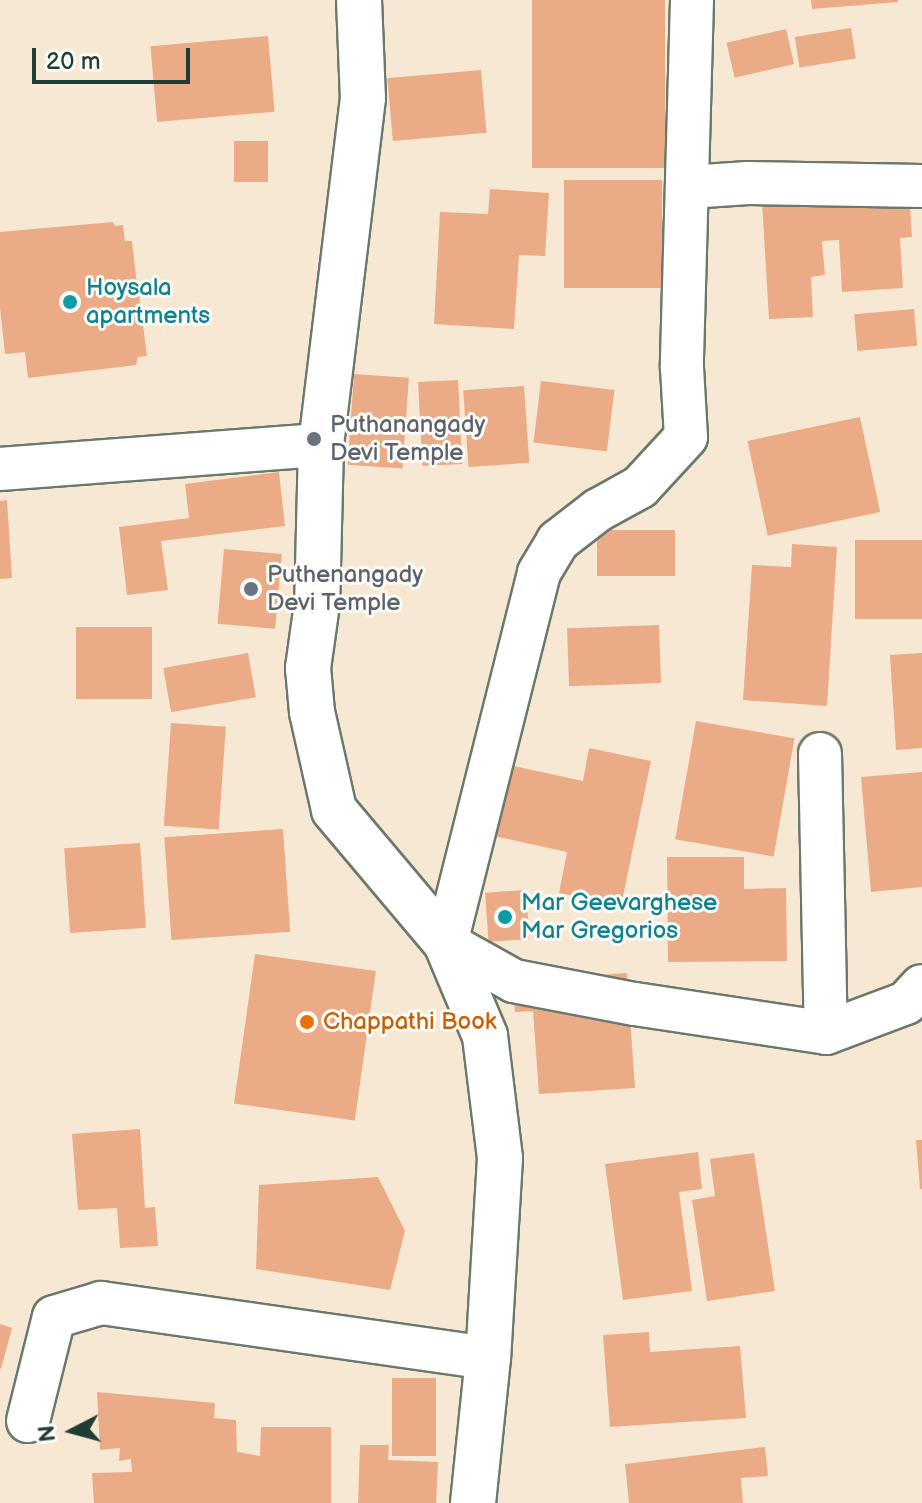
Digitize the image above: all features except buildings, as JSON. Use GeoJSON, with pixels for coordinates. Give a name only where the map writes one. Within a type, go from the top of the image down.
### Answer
{"type":"FeatureCollection","features":[{"type":"Feature","properties":{"kind":"main road"},"geometry":{"type":"LineString","coordinates":[[359,0],[363,98],[321,445],[317,604],[308,668],[312,712],[334,810],[446,943],[485,1036],[500,1158],[488,1358],[473,1503]]}},
{"type":"Feature","properties":{"kind":"street"},"geometry":{"type":"LineString","coordinates":[[692,0],[682,368],[686,437],[640,487],[598,510],[558,541],[539,573],[446,943],[514,981],[826,1033],[906,1003],[922,986]]}},
{"type":"Feature","properties":{"kind":"street"},"geometry":{"type":"LineString","coordinates":[[689,187],[748,183],[922,186]]}},
{"type":"Feature","properties":{"kind":"street"},"geometry":{"type":"LineString","coordinates":[[0,469],[321,445]]}},
{"type":"Feature","properties":{"kind":"street"},"geometry":{"type":"LineString","coordinates":[[820,754],[826,1033]]}},
{"type":"Feature","properties":{"kind":"street"},"geometry":{"type":"LineString","coordinates":[[28,1421],[54,1317],[101,1303],[488,1358]]}},
{"type":"Feature","properties":{"kind":"place","name":"Hoysala apartments"},"geometry":{"type":"Point","coordinates":[70,302]}},
{"type":"Feature","properties":{"kind":"place","name":"Puthanangady Devi Temple"},"geometry":{"type":"Point","coordinates":[314,439]}},
{"type":"Feature","properties":{"kind":"place","name":"Puthenangady Devi Temple"},"geometry":{"type":"Point","coordinates":[251,589]}},
{"type":"Feature","properties":{"kind":"place","name":"Mar Geevarghese Mar Gregorios"},"geometry":{"type":"Point","coordinates":[505,917]}},
{"type":"Feature","properties":{"kind":"place","name":"Chappathi Book"},"geometry":{"type":"Point","coordinates":[307,1022]}}]}
